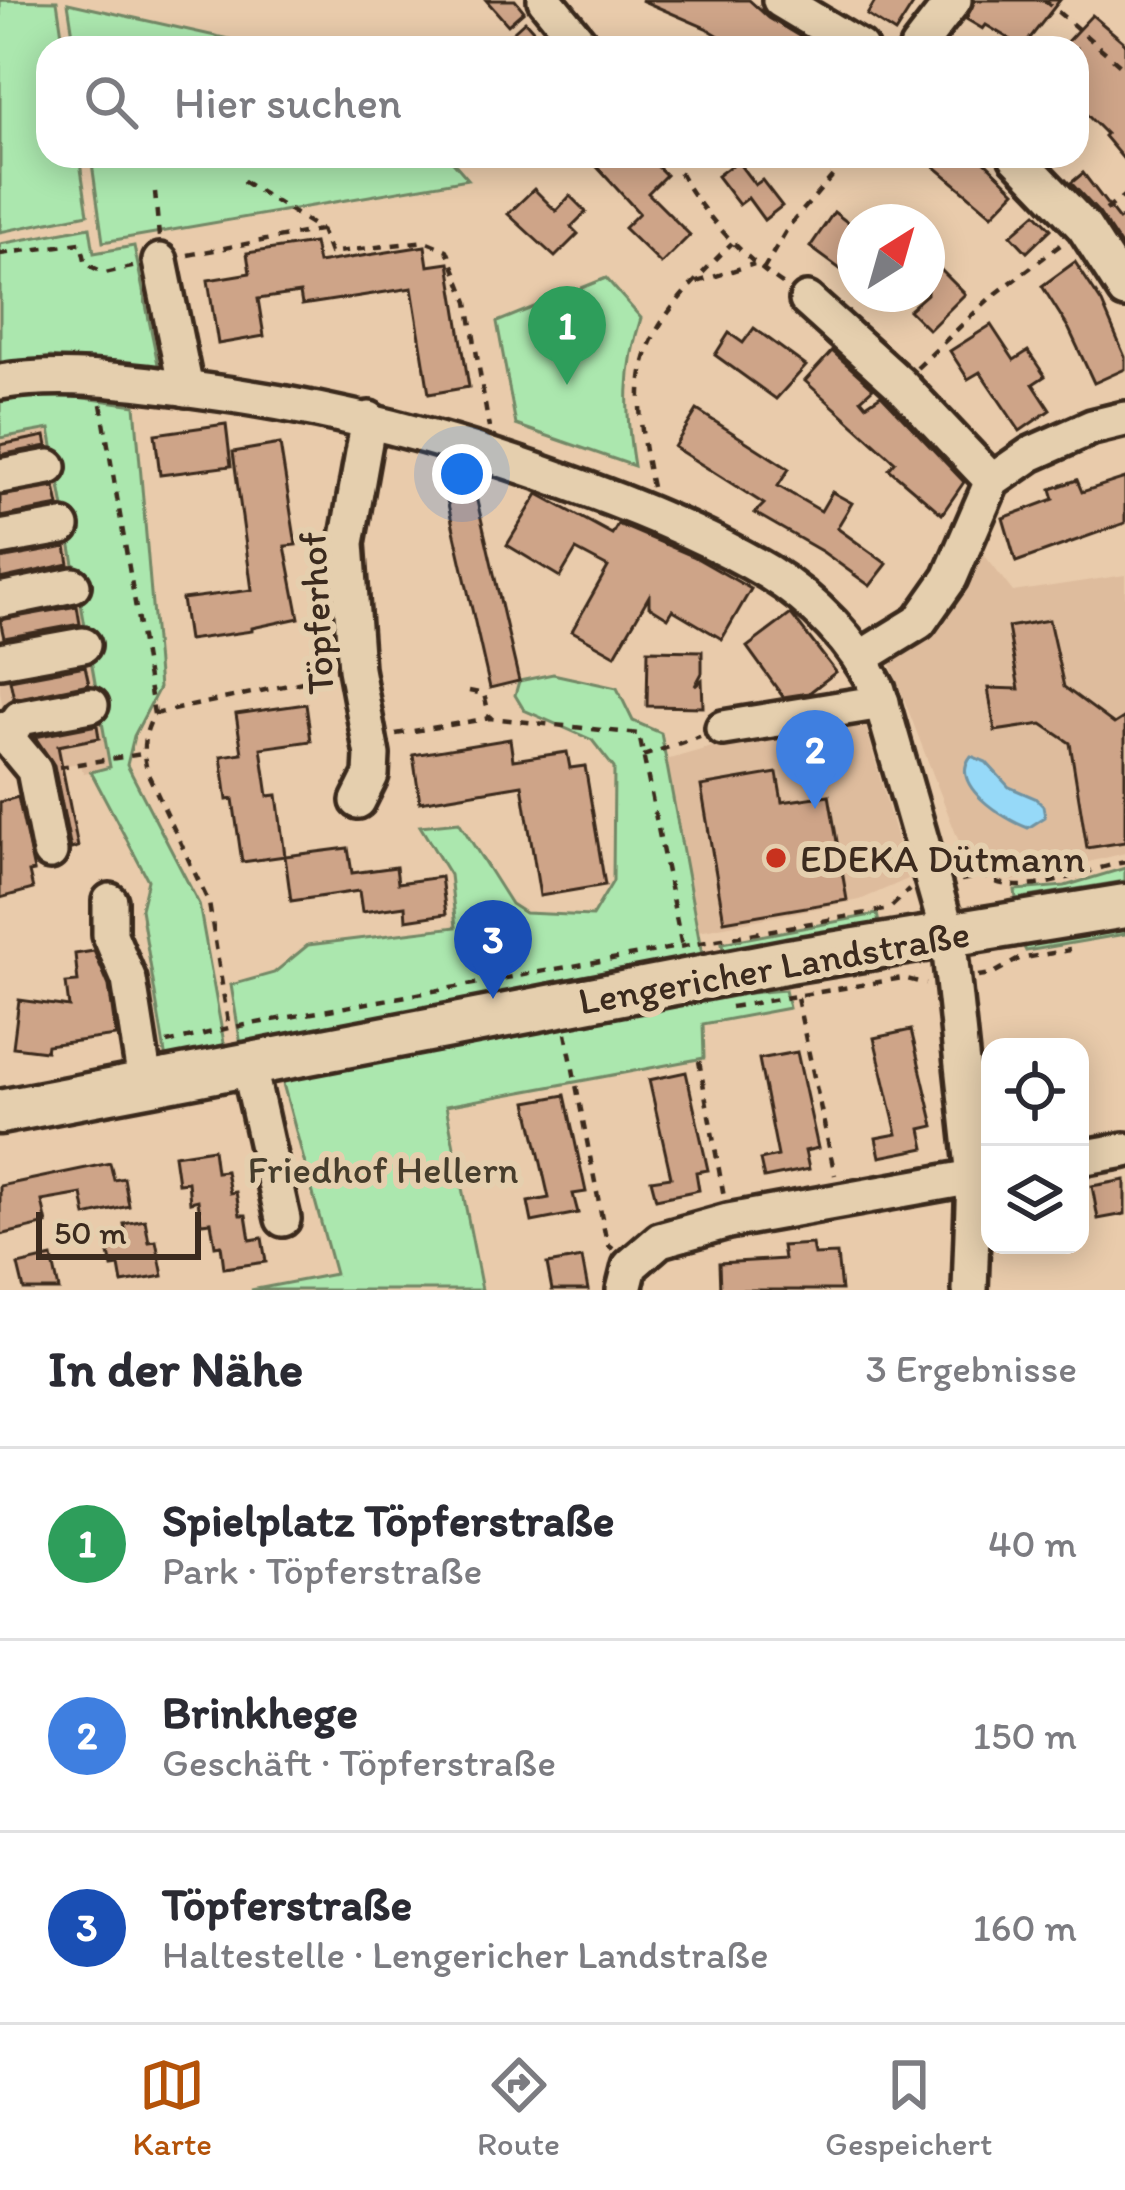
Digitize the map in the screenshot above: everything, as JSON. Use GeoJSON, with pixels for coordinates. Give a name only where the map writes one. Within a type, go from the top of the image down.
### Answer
{"type":"FeatureCollection","features":[{"type":"Feature","properties":{"kind":"main road","name":"Lengericher Landstraße"},"geometry":{"type":"LineString","coordinates":[[0,1112],[144,1071],[238,1052],[561,1006],[685,964],[948,934],[1125,906]]}},
{"type":"Feature","properties":{"kind":"street"},"geometry":{"type":"LineString","coordinates":[[545,0],[574,36]]}},
{"type":"Feature","properties":{"kind":"street"},"geometry":{"type":"LineString","coordinates":[[780,0],[840,36]]}},
{"type":"Feature","properties":{"kind":"street"},"geometry":{"type":"LineString","coordinates":[[926,36],[954,0]]}},
{"type":"Feature","properties":{"kind":"street"},"geometry":{"type":"LineString","coordinates":[[1027,168],[1084,227],[1125,291]]}},
{"type":"Feature","properties":{"kind":"street"},"geometry":{"type":"LineString","coordinates":[[160,261],[186,389]]}},
{"type":"Feature","properties":{"kind":"street"},"geometry":{"type":"LineString","coordinates":[[807,300],[900,384],[992,482]]}},
{"type":"Feature","properties":{"kind":"street"},"geometry":{"type":"LineString","coordinates":[[0,382],[48,375],[96,378],[369,418],[494,454],[659,516],[770,573],[821,612],[862,657],[882,702],[948,934],[981,1169]]}},
{"type":"Feature","properties":{"kind":"street","name":"Töpferhof"},"geometry":{"type":"LineString","coordinates":[[358,801],[371,775],[356,669],[347,543],[369,418]]}},
{"type":"Feature","properties":{"kind":"street"},"geometry":{"type":"LineString","coordinates":[[862,657],[919,622],[950,578],[992,482],[1030,454],[1092,427],[1125,419]]}},
{"type":"Feature","properties":{"kind":"street"},"geometry":{"type":"LineString","coordinates":[[0,476],[49,467]]}},
{"type":"Feature","properties":{"kind":"street"},"geometry":{"type":"LineString","coordinates":[[0,538],[62,527]]}},
{"type":"Feature","properties":{"kind":"street"},"geometry":{"type":"LineString","coordinates":[[0,600],[73,585]]}},
{"type":"Feature","properties":{"kind":"street"},"geometry":{"type":"LineString","coordinates":[[0,660],[83,644]]}},
{"type":"Feature","properties":{"kind":"street"},"geometry":{"type":"LineString","coordinates":[[723,728],[882,702]]}},
{"type":"Feature","properties":{"kind":"street"},"geometry":{"type":"LineString","coordinates":[[50,852],[34,770],[3,734],[20,718],[92,705]]}},
{"type":"Feature","properties":{"kind":"street"},"geometry":{"type":"LineString","coordinates":[[110,901],[110,935],[129,980],[144,1071]]}},
{"type":"Feature","properties":{"kind":"street"},"geometry":{"type":"LineString","coordinates":[[238,1052],[283,1219]]}},
{"type":"Feature","properties":{"kind":"street"},"geometry":{"type":"LineString","coordinates":[[1089,1156],[1125,1150]]}},
{"type":"Feature","properties":{"kind":"street"},"geometry":{"type":"LineString","coordinates":[[627,1278],[660,1240],[728,1221],[981,1176]]}},
{"type":"Feature","properties":{"kind":"street"},"geometry":{"type":"LineString","coordinates":[[970,1290],[981,1186]]}},
{"type":"Feature","properties":{"kind":"path"},"geometry":{"type":"LineString","coordinates":[[1044,0],[1086,36]]}},
{"type":"Feature","properties":{"kind":"path"},"geometry":{"type":"LineString","coordinates":[[1089,38],[1125,69]]}},
{"type":"Feature","properties":{"kind":"path"},"geometry":{"type":"LineString","coordinates":[[680,168],[732,243],[762,271],[807,300]]}},
{"type":"Feature","properties":{"kind":"path"},"geometry":{"type":"LineString","coordinates":[[762,271],[789,226],[840,168]]}},
{"type":"Feature","properties":{"kind":"path"},"geometry":{"type":"LineString","coordinates":[[243,181],[321,230],[330,253],[425,241],[447,250],[468,302],[494,454]]}},
{"type":"Feature","properties":{"kind":"path"},"geometry":{"type":"LineString","coordinates":[[155,192],[160,261]]}},
{"type":"Feature","properties":{"kind":"path"},"geometry":{"type":"LineString","coordinates":[[900,384],[989,299],[1084,227]]}},
{"type":"Feature","properties":{"kind":"path"},"geometry":{"type":"LineString","coordinates":[[659,516],[638,410],[643,364],[655,328],[732,243]]}},
{"type":"Feature","properties":{"kind":"path"},"geometry":{"type":"LineString","coordinates":[[692,283],[754,264]]}},
{"type":"Feature","properties":{"kind":"path"},"geometry":{"type":"LineString","coordinates":[[96,378],[154,714],[142,740],[142,754],[209,904],[238,1052]]}},
{"type":"Feature","properties":{"kind":"path"},"geometry":{"type":"LineString","coordinates":[[154,714],[356,669]]}},
{"type":"Feature","properties":{"kind":"path"},"geometry":{"type":"LineString","coordinates":[[470,691],[484,694],[490,718]]}},
{"type":"Feature","properties":{"kind":"path"},"geometry":{"type":"LineString","coordinates":[[369,739],[490,718],[639,734],[685,964]]}},
{"type":"Feature","properties":{"kind":"path"},"geometry":{"type":"LineString","coordinates":[[644,757],[723,728]]}},
{"type":"Feature","properties":{"kind":"path"},"geometry":{"type":"LineString","coordinates":[[34,770],[142,754]]}},
{"type":"Feature","properties":{"kind":"path"},"geometry":{"type":"LineString","coordinates":[[983,876],[1003,887],[1069,879],[1125,862]]}},
{"type":"Feature","properties":{"kind":"path"},"geometry":{"type":"LineString","coordinates":[[144,1071],[169,1042],[238,1052],[685,964],[889,909],[903,891]]}},
{"type":"Feature","properties":{"kind":"path"},"geometry":{"type":"LineString","coordinates":[[992,974],[1019,959],[1083,947]]}},
{"type":"Feature","properties":{"kind":"path"},"geometry":{"type":"LineString","coordinates":[[797,998],[841,1204]]}},
{"type":"Feature","properties":{"kind":"path"},"geometry":{"type":"LineString","coordinates":[[561,1006],[608,1244],[627,1278]]}},
{"type":"Feature","properties":{"kind":"path"},"geometry":{"type":"LineString","coordinates":[[699,1061],[728,1221]]}},
{"type":"Feature","properties":{"kind":"shaded area"},"geometry":{"type":"Polygon","coordinates":[[[50,428],[110,768],[84,773],[78,763],[40,770],[32,731],[3,710],[0,691],[0,438],[50,428]]]}},
{"type":"Feature","properties":{"kind":"shaded area"},"geometry":{"type":"Polygon","coordinates":[[[979,548],[1013,592],[1125,575],[1125,853],[1012,881],[961,847],[890,663],[932,634],[962,588],[979,548]]]}},
{"type":"Feature","properties":{"kind":"shaded area"},"geometry":{"type":"Polygon","coordinates":[[[863,717],[908,879],[860,900],[698,931],[666,760],[733,741],[863,717]]]}},
{"type":"Feature","properties":{"kind":"green space"},"geometry":{"type":"Polygon","coordinates":[[[0,0],[57,1],[62,36],[36,36],[36,168],[81,168],[88,214],[0,232],[0,0]]]}},
{"type":"Feature","properties":{"kind":"green space"},"geometry":{"type":"Polygon","coordinates":[[[68,3],[215,36],[73,36],[68,3]]]}},
{"type":"Feature","properties":{"kind":"green space"},"geometry":{"type":"Polygon","coordinates":[[[93,168],[458,168],[468,179],[103,242],[93,168]]]}},
{"type":"Feature","properties":{"kind":"green space"},"geometry":{"type":"Polygon","coordinates":[[[90,227],[94,253],[134,246],[160,374],[51,357],[0,366],[0,244],[90,227]]]}},
{"type":"Feature","properties":{"kind":"green space"},"geometry":{"type":"Polygon","coordinates":[[[606,278],[641,318],[628,391],[634,466],[516,425],[497,322],[606,278]]]}},
{"type":"Feature","properties":{"kind":"green space"},"geometry":{"type":"Polygon","coordinates":[[[48,393],[135,405],[159,688],[134,736],[127,765],[199,904],[226,1054],[167,1066],[141,909],[148,880],[91,772],[110,767],[50,429],[0,438],[0,402],[48,393]]]}},
{"type":"Feature","properties":{"kind":"green space"},"geometry":{"type":"Polygon","coordinates":[[[553,674],[617,688],[633,721],[661,733],[703,960],[242,1051],[231,985],[274,973],[308,945],[456,927],[450,875],[420,826],[459,822],[511,904],[525,913],[592,916],[613,881],[614,768],[592,740],[524,710],[515,695],[519,681],[553,674]]]}},
{"type":"Feature","properties":{"kind":"green space"},"geometry":{"type":"Polygon","coordinates":[[[1125,868],[1125,881],[1016,899],[1015,890],[1065,886],[1125,868]]]}},
{"type":"Feature","properties":{"kind":"green space"},"geometry":{"type":"Polygon","coordinates":[[[877,914],[879,923],[724,954],[722,943],[877,914]]]}},
{"type":"Feature","properties":{"kind":"green space"},"geometry":{"type":"Polygon","coordinates":[[[1125,925],[1125,934],[1026,951],[1024,947],[1125,925]]]}},
{"type":"Feature","properties":{"kind":"green space","name":"Friedhof Hellern"},"geometry":{"type":"Polygon","coordinates":[[[785,990],[789,1008],[703,1024],[704,1058],[446,1106],[482,1290],[251,1290],[335,1274],[282,1080],[293,1067],[644,1002],[785,990]]]}},
{"type":"Feature","properties":{"kind":"water"},"geometry":{"type":"Polygon","coordinates":[[[971,756],[986,762],[1009,787],[1035,798],[1045,817],[1028,828],[982,800],[967,778],[971,756]]]}},
{"type":"Feature","properties":{"kind":"building"},"geometry":{"type":"Polygon","coordinates":[[[486,0],[515,0],[524,11],[508,25],[486,0]]]}},
{"type":"Feature","properties":{"kind":"building"},"geometry":{"type":"Polygon","coordinates":[[[641,0],[749,0],[799,36],[719,36],[641,0]]]}},
{"type":"Feature","properties":{"kind":"building"},"geometry":{"type":"Polygon","coordinates":[[[876,0],[916,0],[895,33],[867,15],[876,0]]]}},
{"type":"Feature","properties":{"kind":"building"},"geometry":{"type":"Polygon","coordinates":[[[975,0],[1060,0],[1032,36],[1004,36],[966,19],[975,0]]]}},
{"type":"Feature","properties":{"kind":"building"},"geometry":{"type":"Polygon","coordinates":[[[1092,15],[1125,43],[1125,161],[1089,117],[1089,36],[1072,36],[1092,15]]]}},
{"type":"Feature","properties":{"kind":"building"},"geometry":{"type":"Polygon","coordinates":[[[525,21],[538,36],[508,36],[525,21]]]}},
{"type":"Feature","properties":{"kind":"building"},"geometry":{"type":"Polygon","coordinates":[[[598,168],[659,168],[666,175],[648,193],[690,235],[661,264],[624,228],[639,213],[598,168]]]}},
{"type":"Feature","properties":{"kind":"building"},"geometry":{"type":"Polygon","coordinates":[[[728,168],[742,168],[755,185],[762,180],[782,206],[764,220],[748,198],[739,205],[717,176],[728,168]]]}},
{"type":"Feature","properties":{"kind":"building"},"geometry":{"type":"Polygon","coordinates":[[[936,168],[991,168],[1015,191],[992,215],[936,168]]]}},
{"type":"Feature","properties":{"kind":"building"},"geometry":{"type":"Polygon","coordinates":[[[1083,173],[1119,220],[1125,216],[1125,252],[1071,183],[1083,173]]]}},
{"type":"Feature","properties":{"kind":"building"},"geometry":{"type":"Polygon","coordinates":[[[534,189],[556,211],[570,196],[586,212],[571,227],[578,234],[555,257],[508,214],[534,189]]]}},
{"type":"Feature","properties":{"kind":"building"},"geometry":{"type":"Polygon","coordinates":[[[834,212],[837,267],[810,247],[834,212]]]}},
{"type":"Feature","properties":{"kind":"building"},"geometry":{"type":"Polygon","coordinates":[[[1036,213],[1051,229],[1027,252],[1011,235],[1036,213]]]}},
{"type":"Feature","properties":{"kind":"building"},"geometry":{"type":"Polygon","coordinates":[[[314,243],[318,263],[425,246],[428,266],[449,263],[469,387],[429,394],[412,288],[302,305],[300,293],[258,299],[264,336],[218,344],[208,280],[250,273],[247,253],[314,243]]]}},
{"type":"Feature","properties":{"kind":"building"},"geometry":{"type":"Polygon","coordinates":[[[1075,262],[1102,303],[1125,357],[1125,369],[1094,383],[1042,286],[1075,262]]]}},
{"type":"Feature","properties":{"kind":"building"},"geometry":{"type":"Polygon","coordinates":[[[945,274],[965,294],[929,330],[911,312],[945,312],[945,274]]]}},
{"type":"Feature","properties":{"kind":"building"},"geometry":{"type":"Polygon","coordinates":[[[991,325],[1014,360],[1028,351],[1045,376],[1033,384],[1050,410],[1020,431],[980,372],[968,379],[950,351],[991,325]]]}},
{"type":"Feature","properties":{"kind":"building"},"geometry":{"type":"Polygon","coordinates":[[[754,328],[806,366],[776,399],[715,355],[729,333],[743,343],[754,328]]]}},
{"type":"Feature","properties":{"kind":"building"},"geometry":{"type":"Polygon","coordinates":[[[832,351],[873,388],[861,399],[866,405],[881,395],[964,482],[942,514],[889,469],[895,462],[805,381],[832,351]]]}},
{"type":"Feature","properties":{"kind":"building"},"geometry":{"type":"Polygon","coordinates":[[[697,410],[789,469],[778,486],[821,511],[832,492],[852,503],[837,528],[887,564],[870,586],[755,513],[764,504],[674,447],[697,410]]]}},
{"type":"Feature","properties":{"kind":"building"},"geometry":{"type":"Polygon","coordinates":[[[226,424],[231,466],[160,475],[155,434],[226,424]]]}},
{"type":"Feature","properties":{"kind":"building"},"geometry":{"type":"Polygon","coordinates":[[[45,436],[47,446],[0,455],[0,445],[45,436]]]}},
{"type":"Feature","properties":{"kind":"building"},"geometry":{"type":"Polygon","coordinates":[[[280,444],[296,545],[285,546],[299,618],[252,631],[188,640],[182,599],[252,590],[233,452],[280,444]]]}},
{"type":"Feature","properties":{"kind":"building"},"geometry":{"type":"Polygon","coordinates":[[[452,466],[470,471],[519,681],[490,688],[440,469],[452,466]]]}},
{"type":"Feature","properties":{"kind":"building"},"geometry":{"type":"Polygon","coordinates":[[[1125,478],[1125,523],[1016,562],[1003,518],[1054,499],[1051,489],[1077,480],[1082,492],[1125,478]]]}},
{"type":"Feature","properties":{"kind":"building"},"geometry":{"type":"Polygon","coordinates":[[[55,487],[59,506],[0,517],[0,496],[55,487]]]}},
{"type":"Feature","properties":{"kind":"building"},"geometry":{"type":"Polygon","coordinates":[[[538,494],[612,534],[618,524],[693,556],[751,589],[722,639],[673,610],[668,618],[649,606],[649,596],[615,655],[572,631],[608,567],[576,550],[560,577],[507,545],[538,494]]]}},
{"type":"Feature","properties":{"kind":"building"},"geometry":{"type":"Polygon","coordinates":[[[66,547],[69,564],[0,579],[0,559],[66,547]]]}},
{"type":"Feature","properties":{"kind":"building"},"geometry":{"type":"Polygon","coordinates":[[[77,606],[80,624],[4,638],[0,620],[77,606]]]}},
{"type":"Feature","properties":{"kind":"building"},"geometry":{"type":"Polygon","coordinates":[[[791,614],[836,672],[809,693],[783,697],[747,647],[791,614]]]}},
{"type":"Feature","properties":{"kind":"building"},"geometry":{"type":"Polygon","coordinates":[[[1049,620],[1064,687],[1114,724],[1125,717],[1125,842],[1087,848],[1070,743],[1042,724],[995,731],[988,688],[1019,689],[1008,627],[1049,620]]]}},
{"type":"Feature","properties":{"kind":"building"},"geometry":{"type":"Polygon","coordinates":[[[648,650],[702,651],[702,673],[695,686],[702,680],[703,707],[647,706],[648,650]]]}},
{"type":"Feature","properties":{"kind":"building"},"geometry":{"type":"Polygon","coordinates":[[[85,666],[89,684],[14,699],[10,680],[85,666]]]}},
{"type":"Feature","properties":{"kind":"building"},"geometry":{"type":"Polygon","coordinates":[[[306,704],[311,741],[261,748],[268,796],[277,795],[285,856],[242,862],[221,756],[242,753],[236,714],[306,704]]]}},
{"type":"Feature","properties":{"kind":"building"},"geometry":{"type":"Polygon","coordinates":[[[97,725],[99,738],[58,746],[78,847],[71,849],[54,765],[35,737],[97,725]]]}},
{"type":"Feature","properties":{"kind":"building"},"geometry":{"type":"Polygon","coordinates":[[[510,739],[513,760],[567,752],[570,768],[585,766],[605,885],[540,896],[522,785],[420,802],[413,755],[510,739]]]}},
{"type":"Feature","properties":{"kind":"building","name":"EDEKA Dütmann"},"geometry":{"type":"Polygon","coordinates":[[[777,773],[782,802],[829,795],[847,900],[724,921],[701,786],[777,773]]]}},
{"type":"Feature","properties":{"kind":"building"},"geometry":{"type":"Polygon","coordinates":[[[18,797],[34,871],[29,872],[33,889],[0,898],[0,802],[18,797]]]}},
{"type":"Feature","properties":{"kind":"building"},"geometry":{"type":"Polygon","coordinates":[[[348,848],[352,873],[396,867],[398,883],[441,877],[446,914],[406,920],[405,906],[362,912],[359,891],[291,901],[285,856],[348,848]]]}},
{"type":"Feature","properties":{"kind":"building"},"geometry":{"type":"Polygon","coordinates":[[[94,951],[109,986],[116,1036],[47,1045],[46,1051],[13,1047],[19,1000],[69,1007],[66,983],[78,982],[75,954],[94,951]]]}},
{"type":"Feature","properties":{"kind":"building"},"geometry":{"type":"Polygon","coordinates":[[[911,1030],[934,1126],[921,1129],[925,1148],[880,1157],[876,1138],[897,1134],[874,1038],[911,1030]]]}},
{"type":"Feature","properties":{"kind":"building"},"geometry":{"type":"Polygon","coordinates":[[[797,1052],[818,1148],[805,1151],[809,1169],[764,1178],[760,1160],[778,1156],[759,1059],[797,1052]]]}},
{"type":"Feature","properties":{"kind":"building"},"geometry":{"type":"Polygon","coordinates":[[[686,1072],[708,1170],[696,1172],[699,1190],[656,1199],[651,1180],[671,1177],[649,1080],[686,1072]]]}},
{"type":"Feature","properties":{"kind":"building"},"geometry":{"type":"Polygon","coordinates":[[[565,1095],[586,1192],[573,1194],[578,1213],[532,1222],[528,1202],[549,1198],[527,1102],[565,1095]]]}},
{"type":"Feature","properties":{"kind":"building"},"geometry":{"type":"Polygon","coordinates":[[[213,1149],[216,1172],[226,1171],[240,1215],[246,1215],[250,1240],[262,1238],[266,1262],[224,1268],[211,1222],[201,1223],[198,1200],[190,1202],[188,1182],[178,1183],[174,1155],[213,1149]]]}},
{"type":"Feature","properties":{"kind":"building"},"geometry":{"type":"Polygon","coordinates":[[[110,1163],[114,1180],[124,1178],[129,1206],[86,1216],[82,1194],[42,1201],[47,1224],[0,1235],[0,1186],[110,1163]]]}},
{"type":"Feature","properties":{"kind":"building"},"geometry":{"type":"Polygon","coordinates":[[[1125,1180],[1125,1214],[1098,1219],[1092,1186],[1125,1180]]]}},
{"type":"Feature","properties":{"kind":"building"},"geometry":{"type":"Polygon","coordinates":[[[145,1220],[149,1242],[156,1241],[163,1276],[122,1283],[107,1245],[128,1240],[124,1224],[145,1220]]]}},
{"type":"Feature","properties":{"kind":"building"},"geometry":{"type":"Polygon","coordinates":[[[812,1244],[814,1255],[837,1254],[841,1290],[720,1290],[719,1263],[784,1259],[782,1246],[812,1244]]]}},
{"type":"Feature","properties":{"kind":"building"},"geometry":{"type":"Polygon","coordinates":[[[52,1257],[59,1290],[24,1290],[18,1265],[52,1257]]]}},
{"type":"Feature","properties":{"kind":"building"},"geometry":{"type":"Polygon","coordinates":[[[582,1258],[588,1290],[552,1290],[547,1264],[582,1258]]]}},
{"type":"Feature","properties":{"kind":"place","name":"Spielplatz Töpferstraße"},"geometry":{"type":"Point","coordinates":[567,385]}},
{"type":"Feature","properties":{"kind":"place","name":"Brinkhege"},"geometry":{"type":"Point","coordinates":[815,809]}},
{"type":"Feature","properties":{"kind":"place","name":"EDEKA Dütmann"},"geometry":{"type":"Point","coordinates":[776,858]}},
{"type":"Feature","properties":{"kind":"place","name":"Töpferstraße"},"geometry":{"type":"Point","coordinates":[493,999]}}]}
